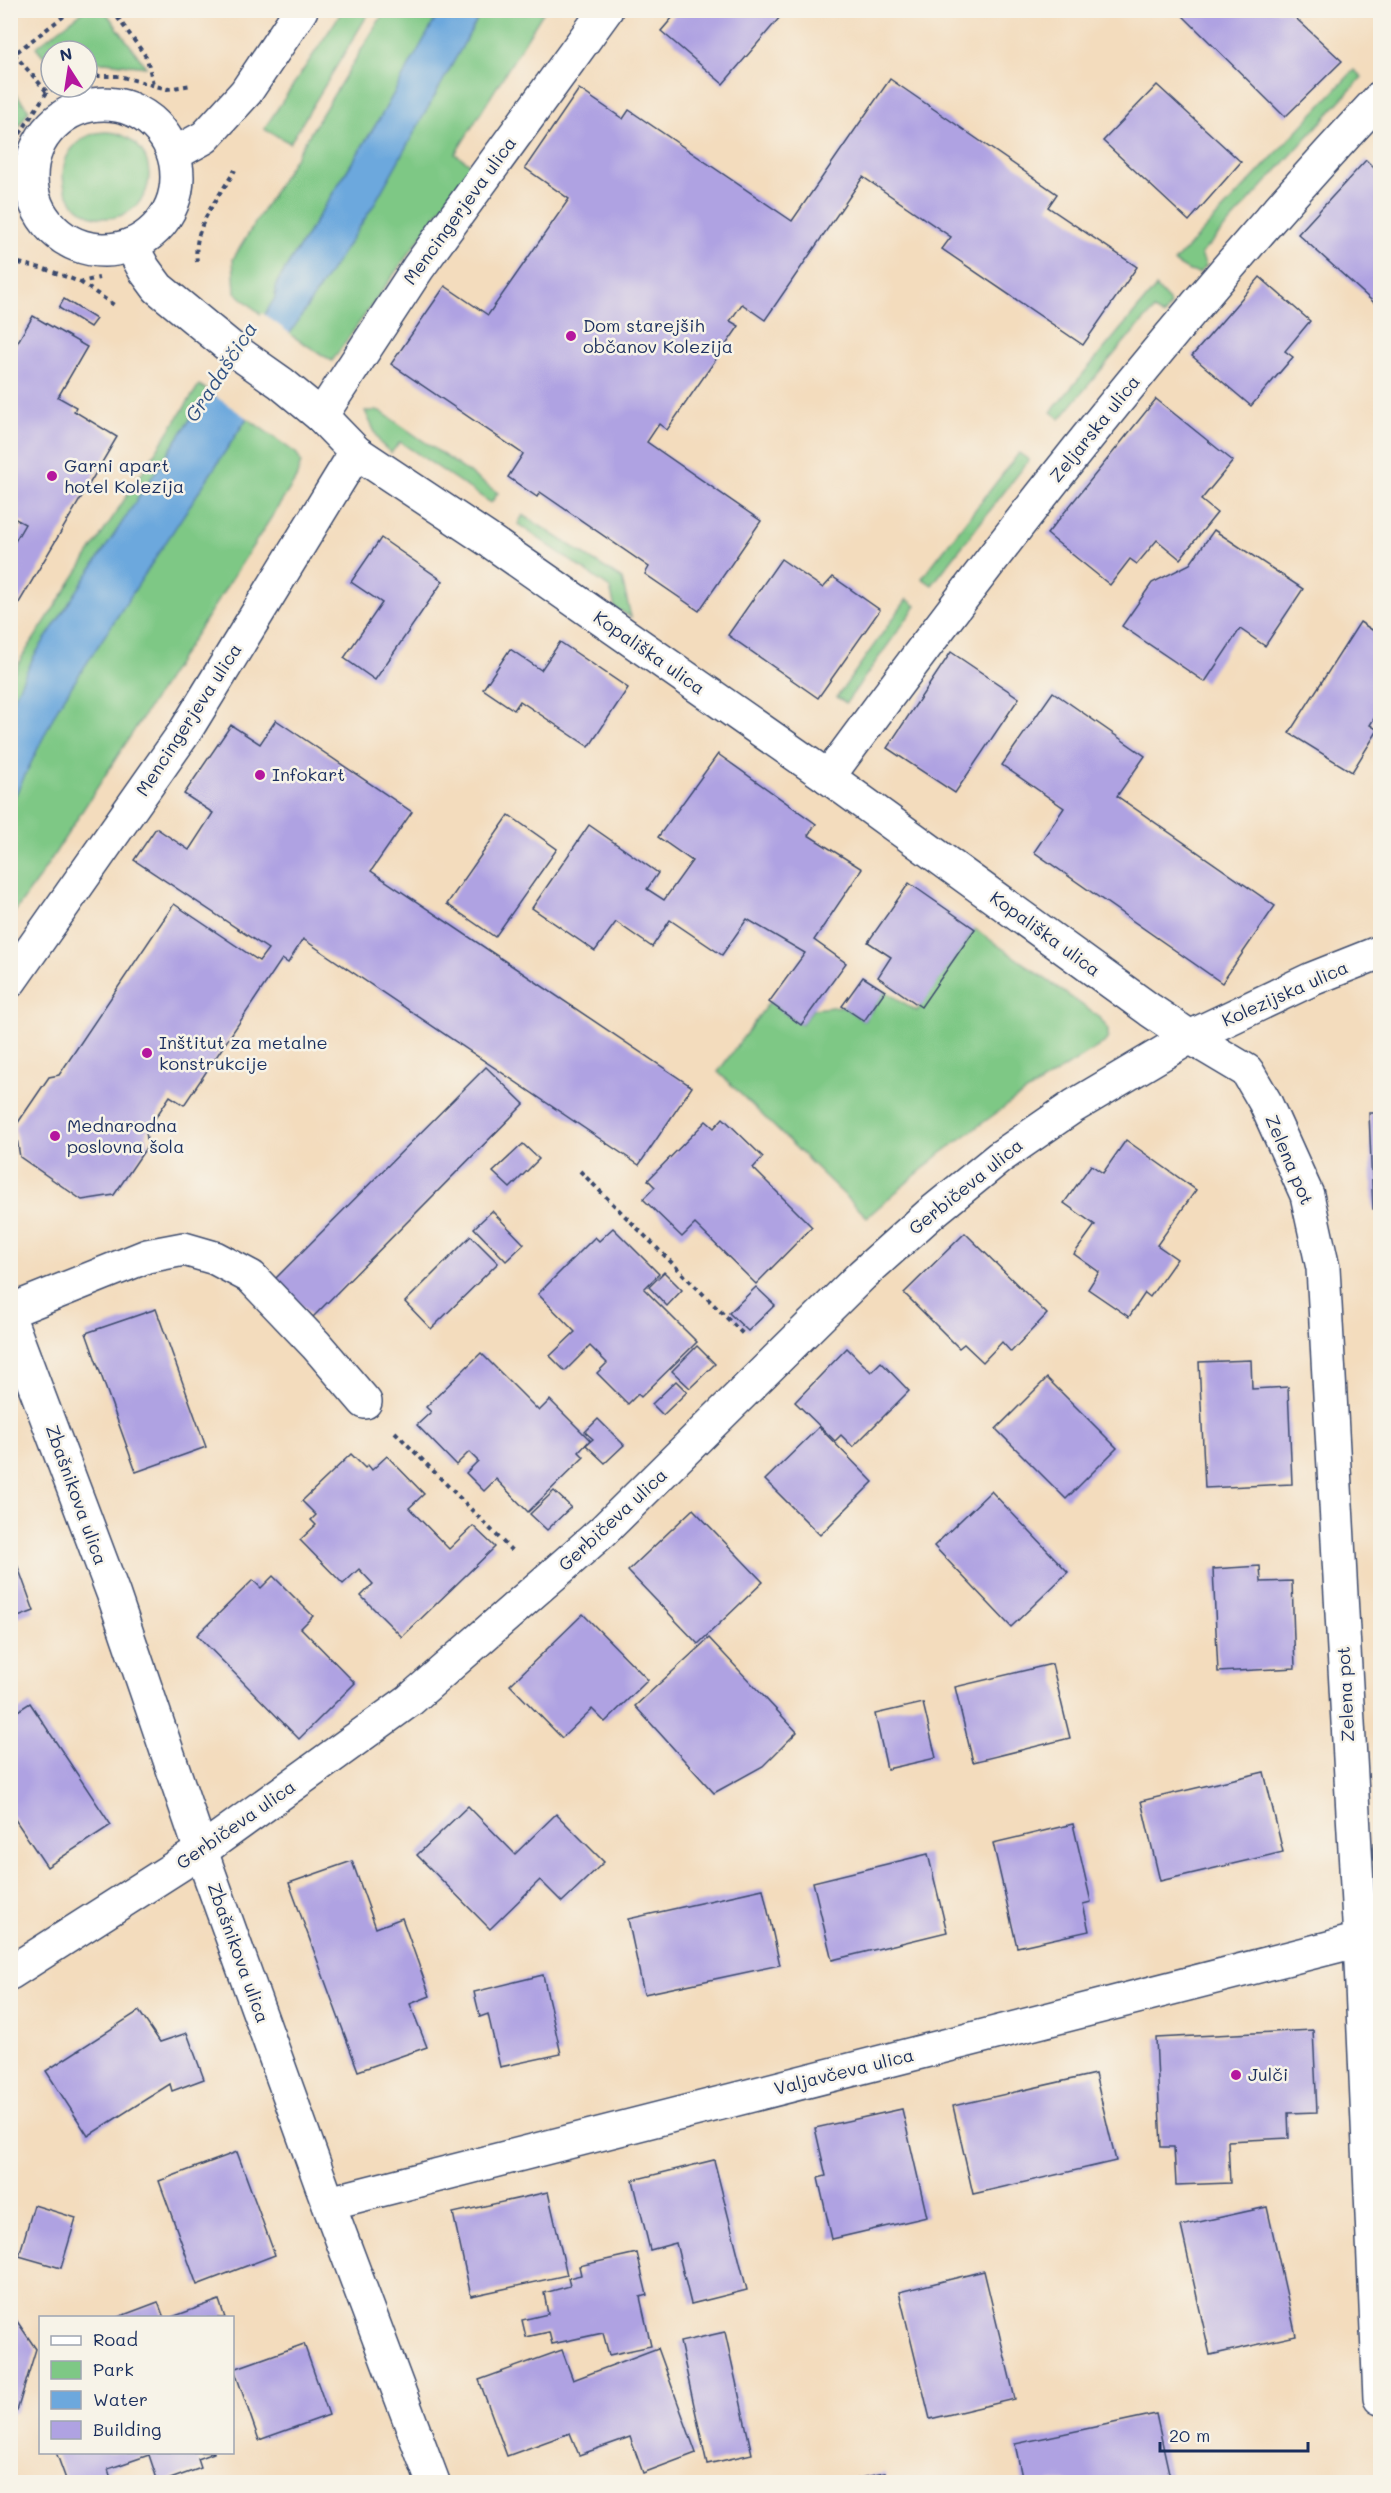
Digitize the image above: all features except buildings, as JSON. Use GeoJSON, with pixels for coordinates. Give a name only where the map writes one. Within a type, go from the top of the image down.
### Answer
{"type":"FeatureCollection","features":[{"type":"Feature","properties":{"kind":"street"},"geometry":{"type":"LineString","coordinates":[[174,154],[205,137],[234,106],[246,92],[301,10]]}},
{"type":"Feature","properties":{"kind":"street","name":"Mencingerjeva ulica"},"geometry":{"type":"LineString","coordinates":[[321,416],[418,268],[606,10]]}},
{"type":"Feature","properties":{"kind":"street","name":"Zeljarska ulica"},"geometry":{"type":"LineString","coordinates":[[828,777],[972,583],[1149,362],[1320,162],[1380,98]]}},
{"type":"Feature","properties":{"kind":"street"},"geometry":{"type":"LineString","coordinates":[[104,104],[127,108],[147,118],[164,134],[174,154],[177,173],[176,191],[170,208],[161,224],[147,237],[131,245],[112,250],[91,249],[72,243],[55,233],[42,218],[22,204],[34,154],[45,134],[61,117],[81,107],[104,104]]}},
{"type":"Feature","properties":{"kind":"street","name":"Kopališka ulica"},"geometry":{"type":"LineString","coordinates":[[131,245],[144,270],[158,288],[230,347],[281,383],[321,416],[356,452],[487,539],[828,777],[1190,1037]]}},
{"type":"Feature","properties":{"kind":"street","name":"Mencingerjeva ulica"},"geometry":{"type":"LineString","coordinates":[[10,981],[186,730],[356,452]]}},
{"type":"Feature","properties":{"kind":"street","name":"Kolezijska ulica"},"geometry":{"type":"LineString","coordinates":[[1190,1037],[1312,979],[1380,952]]}},
{"type":"Feature","properties":{"kind":"street","name":"Gerbičeva ulica"},"geometry":{"type":"LineString","coordinates":[[10,1973],[201,1851],[410,1700],[602,1532],[862,1275],[930,1214],[1000,1157],[1074,1106],[1190,1037]]}},
{"type":"Feature","properties":{"kind":"street","name":"Zelena pot"},"geometry":{"type":"LineString","coordinates":[[1190,1037],[1248,1071],[1265,1102],[1307,1195],[1323,1268],[1370,1937],[1380,2384]]}},
{"type":"Feature","properties":{"kind":"street"},"geometry":{"type":"LineString","coordinates":[[10,1311],[147,1256],[184,1249],[215,1258],[251,1277],[316,1345],[365,1402]]}},
{"type":"Feature","properties":{"kind":"street","name":"Zbašnikova ulica"},"geometry":{"type":"LineString","coordinates":[[10,1320],[21,1378],[113,1593],[201,1851],[328,2203],[433,2482]]}},
{"type":"Feature","properties":{"kind":"street","name":"Valjavčeva ulica"},"geometry":{"type":"LineString","coordinates":[[328,2203],[1370,1937]]}},
{"type":"Feature","properties":{"kind":"path"},"geometry":{"type":"LineString","coordinates":[[39,84],[12,55],[72,10]]}},
{"type":"Feature","properties":{"kind":"path"},"geometry":{"type":"LineString","coordinates":[[112,10],[147,58],[154,85]]}},
{"type":"Feature","properties":{"kind":"path"},"geometry":{"type":"LineString","coordinates":[[99,76],[119,75],[167,89],[185,88]]}},
{"type":"Feature","properties":{"kind":"path"},"geometry":{"type":"LineString","coordinates":[[10,149],[42,99]]}},
{"type":"Feature","properties":{"kind":"path"},"geometry":{"type":"LineString","coordinates":[[195,250],[208,210],[225,189]]}},
{"type":"Feature","properties":{"kind":"path"},"geometry":{"type":"LineString","coordinates":[[10,247],[12,261],[45,268],[80,282]]}},
{"type":"Feature","properties":{"kind":"path"},"geometry":{"type":"LineString","coordinates":[[580,1171],[773,1365]]}},
{"type":"Feature","properties":{"kind":"path"},"geometry":{"type":"LineString","coordinates":[[365,1402],[544,1583]]}},
{"type":"Feature","properties":{"kind":"green space"},"geometry":{"type":"Polygon","coordinates":[[[85,10],[105,11],[146,67],[99,62],[99,39],[47,39],[85,10]]]}},
{"type":"Feature","properties":{"kind":"green space"},"geometry":{"type":"Polygon","coordinates":[[[343,10],[370,11],[290,143],[264,129],[343,10]]]}},
{"type":"Feature","properties":{"kind":"green space"},"geometry":{"type":"Polygon","coordinates":[[[385,11],[440,11],[380,118],[277,282],[275,298],[264,317],[235,292],[233,259],[385,11]]]}},
{"type":"Feature","properties":{"kind":"green space"},"geometry":{"type":"Polygon","coordinates":[[[482,11],[544,11],[455,154],[472,165],[332,361],[289,334],[373,206],[482,11]]]}},
{"type":"Feature","properties":{"kind":"green space"},"geometry":{"type":"Polygon","coordinates":[[[1354,70],[1362,77],[1201,254],[1206,266],[1199,273],[1189,271],[1174,262],[1354,70]]]}},
{"type":"Feature","properties":{"kind":"green space"},"geometry":{"type":"Polygon","coordinates":[[[11,88],[29,110],[11,139],[11,88]]]}},
{"type":"Feature","properties":{"kind":"green space"},"geometry":{"type":"Polygon","coordinates":[[[98,132],[114,132],[137,144],[146,158],[149,175],[146,192],[137,206],[114,218],[98,218],[82,211],[70,199],[63,183],[63,167],[70,151],[82,139],[98,132]]]}},
{"type":"Feature","properties":{"kind":"green space"},"geometry":{"type":"Polygon","coordinates":[[[1156,287],[1169,301],[1170,306],[1164,316],[1154,310],[1060,419],[1051,412],[1156,287]]]}},
{"type":"Feature","properties":{"kind":"green space"},"geometry":{"type":"Polygon","coordinates":[[[199,385],[209,391],[34,656],[11,706],[11,679],[22,657],[199,385]]]}},
{"type":"Feature","properties":{"kind":"green space"},"geometry":{"type":"Polygon","coordinates":[[[365,411],[380,411],[498,493],[491,503],[400,442],[391,453],[380,443],[365,411]]]}},
{"type":"Feature","properties":{"kind":"green space"},"geometry":{"type":"Polygon","coordinates":[[[247,418],[297,454],[301,462],[296,479],[39,878],[11,917],[11,804],[58,707],[247,418]]]}},
{"type":"Feature","properties":{"kind":"green space"},"geometry":{"type":"Polygon","coordinates":[[[1019,453],[1029,460],[932,585],[922,578],[1019,453]]]}},
{"type":"Feature","properties":{"kind":"green space"},"geometry":{"type":"Polygon","coordinates":[[[523,515],[622,579],[631,617],[615,608],[610,588],[518,524],[523,515]]]}},
{"type":"Feature","properties":{"kind":"green space"},"geometry":{"type":"Polygon","coordinates":[[[907,599],[916,606],[846,703],[837,697],[907,599]]]}},
{"type":"Feature","properties":{"kind":"green space"},"geometry":{"type":"Polygon","coordinates":[[[975,929],[1099,1017],[1108,1029],[1108,1038],[1104,1043],[1017,1098],[940,1154],[867,1217],[718,1072],[769,1002],[801,1025],[813,1009],[842,1006],[864,1021],[885,991],[917,1011],[975,929]]]}},
{"type":"Feature","properties":{"kind":"water","name":"Gradaščica"},"geometry":{"type":"Polygon","coordinates":[[[440,11],[482,11],[373,206],[240,410],[247,418],[58,707],[11,804],[10,706],[34,656],[209,391],[215,394],[275,298],[277,283],[380,118],[440,11]]]}},
{"type":"Feature","properties":{"kind":"pier"},"geometry":{"type":"Polygon","coordinates":[[[262,313],[292,335],[243,410],[250,416],[250,420],[206,390],[210,388],[214,390],[262,313]]]}},
{"type":"Feature","properties":{"kind":"place","name":"Dom starejših občanov Kolezija"},"geometry":{"type":"Point","coordinates":[571,336]}},
{"type":"Feature","properties":{"kind":"place","name":"Garni apart hotel Kolezija"},"geometry":{"type":"Point","coordinates":[52,476]}},
{"type":"Feature","properties":{"kind":"place","name":"Infokart"},"geometry":{"type":"Point","coordinates":[260,775]}},
{"type":"Feature","properties":{"kind":"place","name":"Inštitut za metalne konstrukcije"},"geometry":{"type":"Point","coordinates":[147,1053]}},
{"type":"Feature","properties":{"kind":"place","name":"Mednarodna poslovna šola"},"geometry":{"type":"Point","coordinates":[55,1136]}},
{"type":"Feature","properties":{"kind":"place","name":"Julči"},"geometry":{"type":"Point","coordinates":[1236,2075]}}]}
